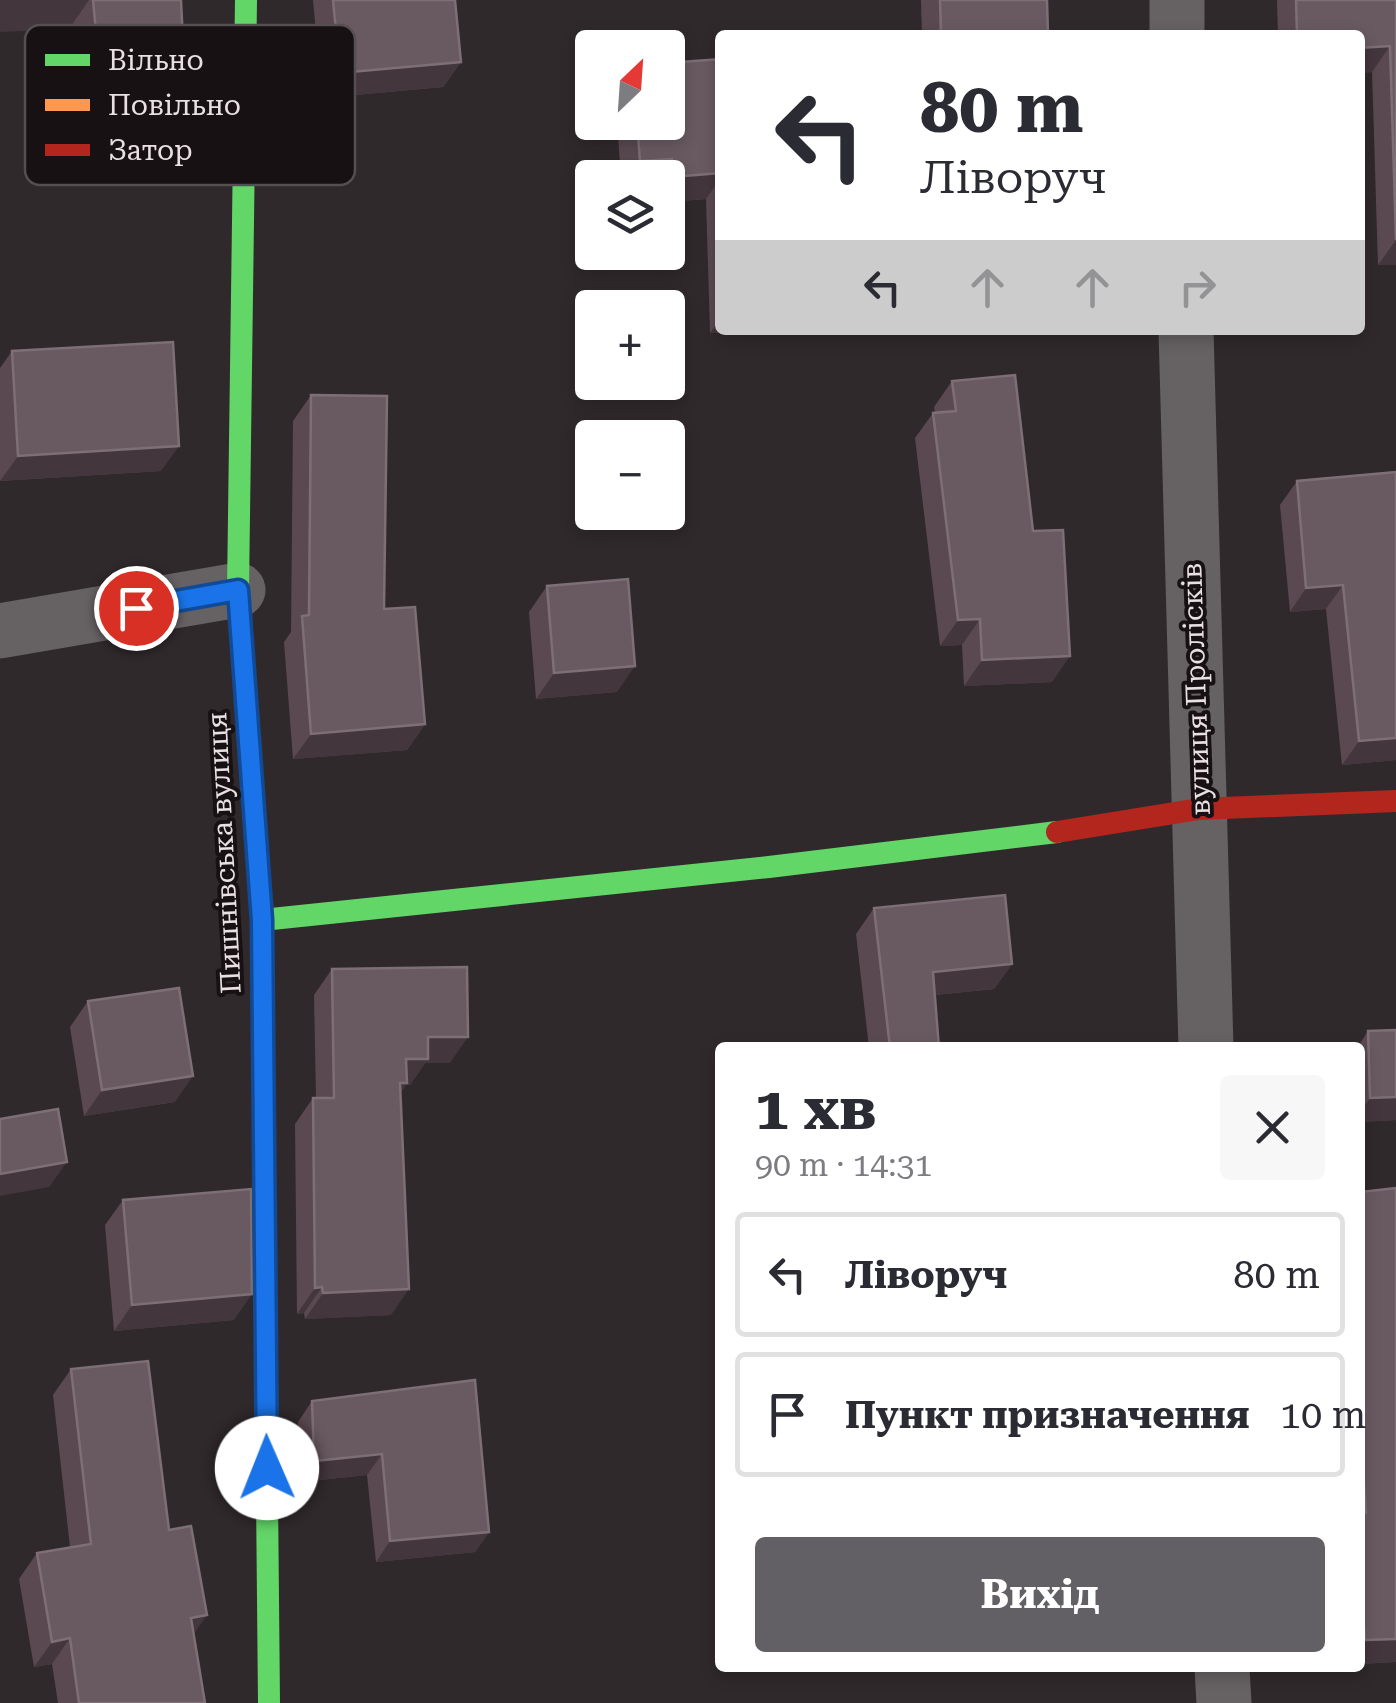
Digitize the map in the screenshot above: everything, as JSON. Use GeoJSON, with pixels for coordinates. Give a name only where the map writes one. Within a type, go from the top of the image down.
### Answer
{"type":"FeatureCollection","features":[{"type":"Feature","properties":{"kind":"street","name":"Пишнівська вулиця"},"geometry":{"type":"LineString","coordinates":[[246,0],[246,25]]}},
{"type":"Feature","properties":{"kind":"street"},"geometry":{"type":"LineString","coordinates":[[1176,0],[1178,30]]}},
{"type":"Feature","properties":{"kind":"street","name":"Пишнівська вулиця"},"geometry":{"type":"LineString","coordinates":[[243,185],[238,590],[262,920],[268,1703]]}},
{"type":"Feature","properties":{"kind":"street","name":"вулиця Пролісків"},"geometry":{"type":"LineString","coordinates":[[1186,335],[1206,1042]]}},
{"type":"Feature","properties":{"kind":"street"},"geometry":{"type":"LineString","coordinates":[[0,631],[238,590]]}},
{"type":"Feature","properties":{"kind":"street"},"geometry":{"type":"LineString","coordinates":[[262,920],[769,867],[1053,833],[1200,809],[1396,801]]}},
{"type":"Feature","properties":{"kind":"street"},"geometry":{"type":"LineString","coordinates":[[1222,1672],[1224,1703]]}},
{"type":"Feature","properties":{"kind":"building"},"geometry":{"type":"Polygon","coordinates":[[[93,0],[181,0],[182,25],[95,25],[93,0]]]}},
{"type":"Feature","properties":{"kind":"building"},"geometry":{"type":"Polygon","coordinates":[[[333,0],[455,0],[461,62],[355,72],[355,25],[335,25],[333,0]]]}},
{"type":"Feature","properties":{"kind":"building"},"geometry":{"type":"Polygon","coordinates":[[[940,0],[1047,0],[1048,30],[941,30],[940,0]]]}},
{"type":"Feature","properties":{"kind":"building"},"geometry":{"type":"Polygon","coordinates":[[[1296,0],[1396,0],[1396,240],[1390,46],[1365,48],[1365,30],[1297,30],[1296,0]]]}},
{"type":"Feature","properties":{"kind":"building"},"geometry":{"type":"Polygon","coordinates":[[[715,59],[715,173],[685,176],[685,160],[640,160],[638,140],[685,140],[685,62],[715,59]]]}},
{"type":"Feature","properties":{"kind":"building"},"geometry":{"type":"Polygon","coordinates":[[[173,342],[179,446],[18,456],[12,351],[173,342]]]}},
{"type":"Feature","properties":{"kind":"building"},"geometry":{"type":"Polygon","coordinates":[[[1015,375],[1033,531],[1063,530],[1070,656],[982,660],[980,619],[958,620],[933,413],[956,411],[952,381],[1015,375]]]}},
{"type":"Feature","properties":{"kind":"building"},"geometry":{"type":"Polygon","coordinates":[[[311,395],[387,396],[384,609],[415,607],[425,724],[311,734],[302,616],[309,615],[311,395]]]}},
{"type":"Feature","properties":{"kind":"building"},"geometry":{"type":"Polygon","coordinates":[[[1396,472],[1396,738],[1359,741],[1343,585],[1306,588],[1297,481],[1396,472]]]}},
{"type":"Feature","properties":{"kind":"building"},"geometry":{"type":"Polygon","coordinates":[[[628,579],[635,666],[554,673],[547,586],[628,579]]]}},
{"type":"Feature","properties":{"kind":"building"},"geometry":{"type":"Polygon","coordinates":[[[1005,895],[1012,964],[933,972],[939,1042],[889,1042],[874,908],[1005,895]]]}},
{"type":"Feature","properties":{"kind":"building"},"geometry":{"type":"Polygon","coordinates":[[[467,967],[468,1037],[428,1037],[428,1059],[406,1059],[407,1083],[400,1083],[409,1289],[323,1293],[322,1287],[315,1288],[313,1098],[334,1098],[332,969],[467,967]]]}},
{"type":"Feature","properties":{"kind":"building"},"geometry":{"type":"Polygon","coordinates":[[[179,988],[193,1076],[102,1090],[88,1001],[179,988]]]}},
{"type":"Feature","properties":{"kind":"building"},"geometry":{"type":"Polygon","coordinates":[[[1396,1030],[1396,1097],[1370,1098],[1368,1031],[1396,1030]]]}},
{"type":"Feature","properties":{"kind":"building"},"geometry":{"type":"Polygon","coordinates":[[[58,1109],[67,1162],[0,1174],[0,1119],[58,1109]]]}},
{"type":"Feature","properties":{"kind":"building"},"geometry":{"type":"Polygon","coordinates":[[[1396,1188],[1396,1639],[1365,1640],[1365,1191],[1396,1188]]]}},
{"type":"Feature","properties":{"kind":"building"},"geometry":{"type":"Polygon","coordinates":[[[251,1189],[252,1294],[132,1305],[123,1200],[251,1189]]]}},
{"type":"Feature","properties":{"kind":"building"},"geometry":{"type":"Polygon","coordinates":[[[148,1361],[169,1530],[191,1526],[207,1615],[191,1618],[205,1703],[79,1703],[70,1638],[52,1642],[37,1553],[91,1544],[71,1369],[148,1361]]]}},
{"type":"Feature","properties":{"kind":"building"},"geometry":{"type":"Polygon","coordinates":[[[475,1380],[489,1532],[390,1541],[382,1454],[314,1461],[312,1401],[475,1380]]]}},
{"type":"Feature","properties":{"kind":"traffic: fast"},"geometry":{"type":"LineString","coordinates":[[246,0],[246,25]]}},
{"type":"Feature","properties":{"kind":"traffic: fast"},"geometry":{"type":"LineString","coordinates":[[243,185],[238,590],[243,658]]}},
{"type":"Feature","properties":{"kind":"traffic: fast"},"geometry":{"type":"LineString","coordinates":[[262,920],[769,867],[1057,832]]}},
{"type":"Feature","properties":{"kind":"traffic: fast"},"geometry":{"type":"LineString","coordinates":[[265,1287],[269,1703]]}},
{"type":"Feature","properties":{"kind":"traffic: slow"},"geometry":{"type":"LineString","coordinates":[[262,915],[265,1287]]}},
{"type":"Feature","properties":{"kind":"traffic: jam"},"geometry":{"type":"LineString","coordinates":[[243,658],[262,915]]}},
{"type":"Feature","properties":{"kind":"traffic: jam"},"geometry":{"type":"LineString","coordinates":[[1057,832],[1199,809],[1396,801]]}},
{"type":"Feature","properties":{"kind":"route"},"geometry":{"type":"LineString","coordinates":[[136,608],[238,590],[262,920],[267,1468]]}}]}
